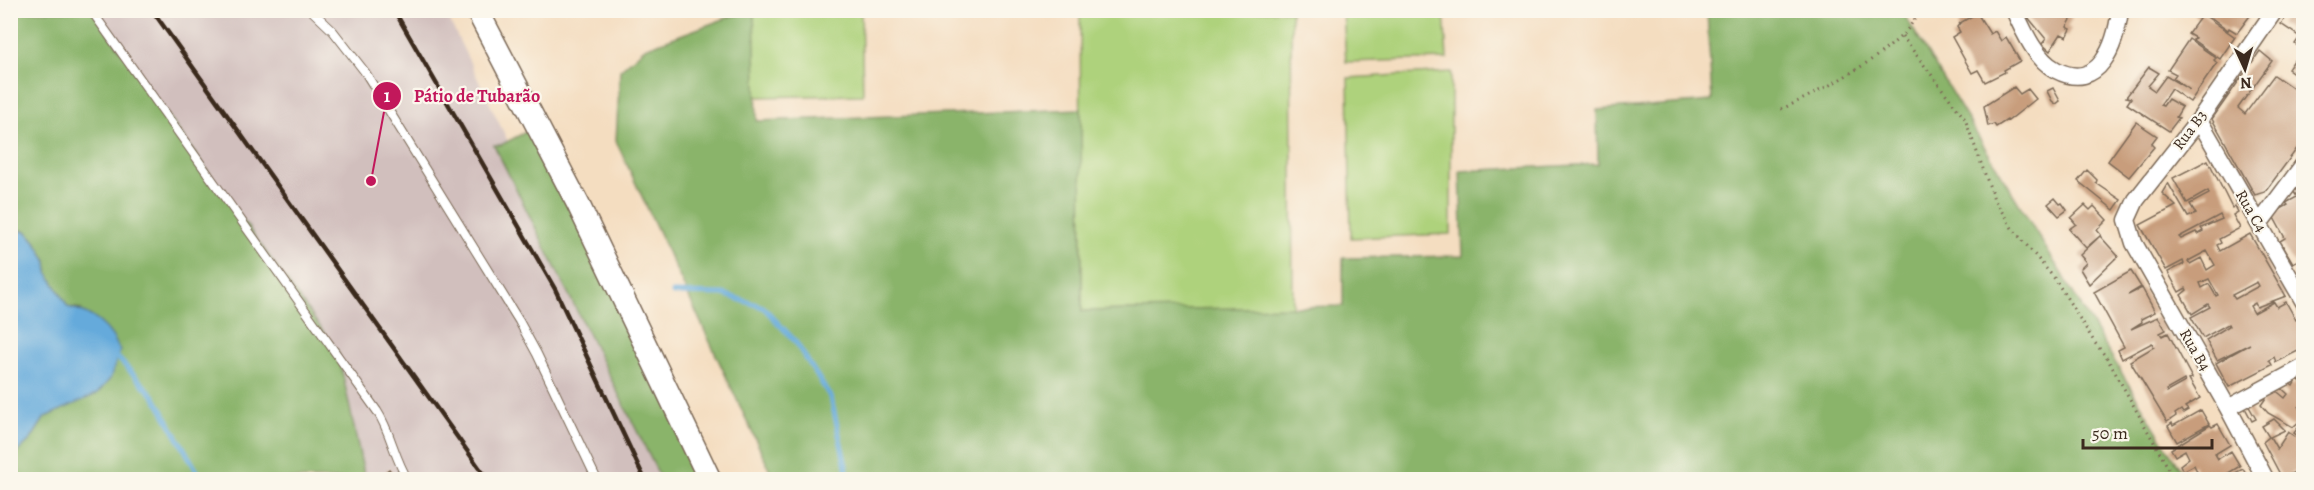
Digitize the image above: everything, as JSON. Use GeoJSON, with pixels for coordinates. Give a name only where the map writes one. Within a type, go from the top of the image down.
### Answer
{"type":"FeatureCollection","features":[{"type":"Feature","properties":{"kind":"street"},"geometry":{"type":"LineString","coordinates":[[477,10],[578,204],[710,480]]}},
{"type":"Feature","properties":{"kind":"street"},"geometry":{"type":"LineString","coordinates":[[2015,12],[2039,54],[2055,70],[2069,74],[2082,74],[2098,67],[2108,56],[2120,10]]}},
{"type":"Feature","properties":{"kind":"street","name":"Rua B3"},"geometry":{"type":"LineString","coordinates":[[2127,220],[2136,200],[2199,120],[2275,10]]}},
{"type":"Feature","properties":{"kind":"street","name":"Rua C4"},"geometry":{"type":"LineString","coordinates":[[2199,120],[2304,302]]}},
{"type":"Feature","properties":{"kind":"street"},"geometry":{"type":"LineString","coordinates":[[2259,224],[2304,164]]}},
{"type":"Feature","properties":{"kind":"street","name":"Rua B4"},"geometry":{"type":"LineString","coordinates":[[2127,220],[2134,243],[2228,408],[2266,480]]}},
{"type":"Feature","properties":{"kind":"street"},"geometry":{"type":"LineString","coordinates":[[2228,408],[2304,367]]}},
{"type":"Feature","properties":{"kind":"lane"},"geometry":{"type":"LineString","coordinates":[[91,10],[380,415],[408,480]]}},
{"type":"Feature","properties":{"kind":"lane"},"geometry":{"type":"LineString","coordinates":[[311,10],[338,36],[365,72],[519,321],[597,480]]}},
{"type":"Feature","properties":{"kind":"path"},"geometry":{"type":"LineString","coordinates":[[1781,109],[1851,74],[1902,36],[1918,10]]}},
{"type":"Feature","properties":{"kind":"path"},"geometry":{"type":"LineString","coordinates":[[1902,36],[1965,119],[1994,199],[2013,228],[2055,279],[2107,358],[2175,480]]}},
{"type":"Feature","properties":{"kind":"shaded area"},"geometry":{"type":"Polygon","coordinates":[[[92,11],[445,11],[671,479],[365,479],[338,352],[92,11]]]}},
{"type":"Feature","properties":{"kind":"green space"},"geometry":{"type":"Polygon","coordinates":[[[10,11],[92,11],[338,352],[365,479],[11,479],[11,458],[31,439],[45,417],[97,393],[81,309],[68,307],[48,273],[47,261],[26,231],[11,228],[10,11]]]}},
{"type":"Feature","properties":{"kind":"green space"},"geometry":{"type":"Polygon","coordinates":[[[754,11],[861,11],[863,95],[755,97],[754,11]]]}},
{"type":"Feature","properties":{"kind":"green space"},"geometry":{"type":"Polygon","coordinates":[[[754,11],[757,121],[1081,109],[1082,311],[1343,306],[1343,258],[1463,256],[1460,171],[1598,164],[1597,110],[1712,101],[1707,11],[1902,11],[2186,479],[774,479],[616,141],[620,70],[645,48],[732,16],[754,11]]]}},
{"type":"Feature","properties":{"kind":"green space"},"geometry":{"type":"Polygon","coordinates":[[[1080,11],[1291,11],[1293,308],[1082,311],[1080,11]]]}},
{"type":"Feature","properties":{"kind":"green space"},"geometry":{"type":"Polygon","coordinates":[[[1343,11],[1444,11],[1447,59],[1346,62],[1343,11]]]}},
{"type":"Feature","properties":{"kind":"green space"},"geometry":{"type":"Polygon","coordinates":[[[1451,72],[1451,234],[1351,238],[1348,78],[1451,72]]]}},
{"type":"Feature","properties":{"kind":"green space"},"geometry":{"type":"Polygon","coordinates":[[[537,126],[705,479],[661,479],[494,145],[501,145],[537,126]]]}},
{"type":"Feature","properties":{"kind":"water"},"geometry":{"type":"Polygon","coordinates":[[[11,228],[26,231],[37,244],[47,262],[48,273],[68,307],[77,309],[100,322],[120,351],[110,379],[97,394],[45,417],[31,439],[11,458],[12,341],[11,228]]]}},
{"type":"Feature","properties":{"kind":"building"},"geometry":{"type":"Polygon","coordinates":[[[2022,10],[2061,10],[2072,18],[2067,27],[2071,29],[2067,37],[2061,34],[2050,51],[2042,44],[2046,39],[2022,10]]]}},
{"type":"Feature","properties":{"kind":"building"},"geometry":{"type":"Polygon","coordinates":[[[2197,10],[2235,37],[2220,59],[2188,34],[2199,19],[2194,15],[2197,10]]]}},
{"type":"Feature","properties":{"kind":"building"},"geometry":{"type":"Polygon","coordinates":[[[2201,10],[2249,10],[2252,13],[2237,33],[2229,28],[2228,30],[2201,10]]]}},
{"type":"Feature","properties":{"kind":"building"},"geometry":{"type":"Polygon","coordinates":[[[2291,10],[2304,10],[2304,80],[2288,69],[2302,49],[2295,44],[2300,37],[2281,24],[2291,10]]]}},
{"type":"Feature","properties":{"kind":"building"},"geometry":{"type":"Polygon","coordinates":[[[1977,13],[1990,34],[1995,31],[2001,41],[2006,37],[2020,61],[1985,82],[1978,70],[1972,73],[1952,37],[1960,32],[1957,27],[1960,23],[1977,13]]]}},
{"type":"Feature","properties":{"kind":"building"},"geometry":{"type":"Polygon","coordinates":[[[2189,39],[2216,58],[2214,60],[2217,63],[2190,102],[2171,89],[2160,105],[2163,106],[2168,99],[2182,107],[2176,117],[2179,118],[2169,131],[2127,104],[2131,98],[2126,97],[2149,67],[2159,73],[2148,86],[2155,91],[2166,76],[2190,90],[2173,78],[2176,74],[2168,70],[2189,39]]]}},
{"type":"Feature","properties":{"kind":"building"},"geometry":{"type":"Polygon","coordinates":[[[2260,51],[2272,61],[2238,108],[2245,114],[2274,75],[2304,96],[2304,139],[2265,192],[2255,195],[2212,119],[2260,51]]]}},
{"type":"Feature","properties":{"kind":"building"},"geometry":{"type":"Polygon","coordinates":[[[2014,87],[2020,94],[2028,89],[2036,99],[2008,121],[1996,127],[1994,124],[1988,126],[1984,106],[2014,87]]]}},
{"type":"Feature","properties":{"kind":"building"},"geometry":{"type":"Polygon","coordinates":[[[2053,88],[2060,101],[2056,104],[2047,91],[2053,88]]]}},
{"type":"Feature","properties":{"kind":"building"},"geometry":{"type":"Polygon","coordinates":[[[2136,122],[2157,136],[2151,144],[2154,147],[2129,177],[2108,161],[2136,122]]]}},
{"type":"Feature","properties":{"kind":"building"},"geometry":{"type":"Polygon","coordinates":[[[2208,160],[2232,208],[2235,206],[2238,212],[2233,215],[2240,228],[2219,239],[2221,243],[2217,245],[2220,251],[2250,234],[2286,296],[2257,307],[2255,303],[2250,306],[2254,313],[2274,302],[2277,307],[2286,302],[2296,320],[2299,318],[2304,326],[2304,348],[2276,362],[2274,357],[2269,360],[2272,365],[2229,387],[2216,363],[2250,344],[2217,360],[2206,340],[2229,326],[2228,324],[2203,338],[2191,317],[2210,307],[2208,304],[2192,314],[2181,295],[2187,290],[2186,288],[2179,292],[2168,272],[2184,264],[2183,261],[2166,270],[2140,225],[2176,206],[2162,193],[2168,183],[2188,217],[2196,214],[2190,204],[2209,194],[2208,191],[2187,203],[2173,178],[2208,160]],[[2220,215],[2179,237],[2181,239],[2196,232],[2198,234],[2203,231],[2201,228],[2222,219],[2220,215]],[[2207,251],[2188,261],[2190,264],[2201,258],[2207,270],[2215,265],[2207,251]],[[2209,279],[2200,283],[2202,288],[2209,284],[2216,296],[2218,295],[2209,279]],[[2257,282],[2232,295],[2235,299],[2259,286],[2257,282]]]}},
{"type":"Feature","properties":{"kind":"building"},"geometry":{"type":"Polygon","coordinates":[[[2087,170],[2097,180],[2096,183],[2121,200],[2114,210],[2078,181],[2087,170]]]}},
{"type":"Feature","properties":{"kind":"building"},"geometry":{"type":"Polygon","coordinates":[[[2304,175],[2304,195],[2301,195],[2304,201],[2304,257],[2293,263],[2280,241],[2285,238],[2272,214],[2297,197],[2291,187],[2304,175]]]}},
{"type":"Feature","properties":{"kind":"building"},"geometry":{"type":"Polygon","coordinates":[[[2055,198],[2067,210],[2059,216],[2048,204],[2055,198]]]}},
{"type":"Feature","properties":{"kind":"building"},"geometry":{"type":"Polygon","coordinates":[[[2085,205],[2090,210],[2094,206],[2107,220],[2097,230],[2101,235],[2086,248],[2069,229],[2076,224],[2071,218],[2085,205]]]}},
{"type":"Feature","properties":{"kind":"building"},"geometry":{"type":"Polygon","coordinates":[[[2100,236],[2118,256],[2089,284],[2080,269],[2086,263],[2080,255],[2100,236]]]}},
{"type":"Feature","properties":{"kind":"building"},"geometry":{"type":"Polygon","coordinates":[[[2131,271],[2141,287],[2128,295],[2142,288],[2155,312],[2141,319],[2142,322],[2131,329],[2158,317],[2166,330],[2160,333],[2162,336],[2168,333],[2200,398],[2185,407],[2188,410],[2183,413],[2181,410],[2167,422],[2130,361],[2154,347],[2152,343],[2122,359],[2118,350],[2124,347],[2094,292],[2131,271]],[[2184,380],[2166,390],[2167,392],[2185,382],[2184,380]]]}},
{"type":"Feature","properties":{"kind":"building"},"geometry":{"type":"Polygon","coordinates":[[[2297,379],[2304,383],[2304,404],[2299,407],[2304,411],[2304,440],[2294,433],[2303,421],[2301,420],[2293,427],[2268,413],[2261,405],[2273,388],[2285,398],[2288,394],[2278,385],[2286,381],[2293,386],[2297,379]]]}},
{"type":"Feature","properties":{"kind":"building"},"geometry":{"type":"Polygon","coordinates":[[[2247,403],[2256,419],[2252,421],[2243,404],[2247,403]]]}},
{"type":"Feature","properties":{"kind":"building"},"geometry":{"type":"Polygon","coordinates":[[[2201,410],[2209,424],[2177,442],[2168,426],[2172,423],[2173,426],[2201,410]]]}},
{"type":"Feature","properties":{"kind":"building"},"geometry":{"type":"Polygon","coordinates":[[[2274,419],[2285,430],[2270,437],[2277,449],[2288,432],[2304,443],[2304,468],[2282,478],[2263,442],[2269,437],[2262,426],[2274,419]]]}},
{"type":"Feature","properties":{"kind":"building"},"geometry":{"type":"Polygon","coordinates":[[[2218,424],[2230,445],[2215,454],[2218,459],[2231,451],[2240,466],[2217,480],[2201,480],[2194,465],[2183,471],[2180,465],[2189,458],[2185,450],[2175,456],[2171,449],[2210,425],[2212,427],[2218,424]]]}},
{"type":"Feature","properties":{"kind":"building"},"geometry":{"type":"Polygon","coordinates":[[[389,469],[397,480],[375,480],[389,469]]]}},
{"type":"Feature","properties":{"kind":"building"},"geometry":{"type":"Polygon","coordinates":[[[2243,469],[2249,480],[2223,480],[2229,476],[2243,469]]]}},
{"type":"Feature","properties":{"kind":"waterway"},"geometry":{"type":"LineString","coordinates":[[673,293],[723,294],[763,307],[795,341],[831,398],[849,480]]}},
{"type":"Feature","properties":{"kind":"waterway"},"geometry":{"type":"LineString","coordinates":[[114,354],[154,396],[202,480]]}},
{"type":"Feature","properties":{"kind":"railway"},"geometry":{"type":"LineString","coordinates":[[152,10],[488,480]]}},
{"type":"Feature","properties":{"kind":"railway"},"geometry":{"type":"LineString","coordinates":[[394,10],[555,289],[645,480]]}},
{"type":"Feature","properties":{"kind":"place","name":"Pátio de Tubarão"},"geometry":{"type":"Point","coordinates":[371,181]}}]}
